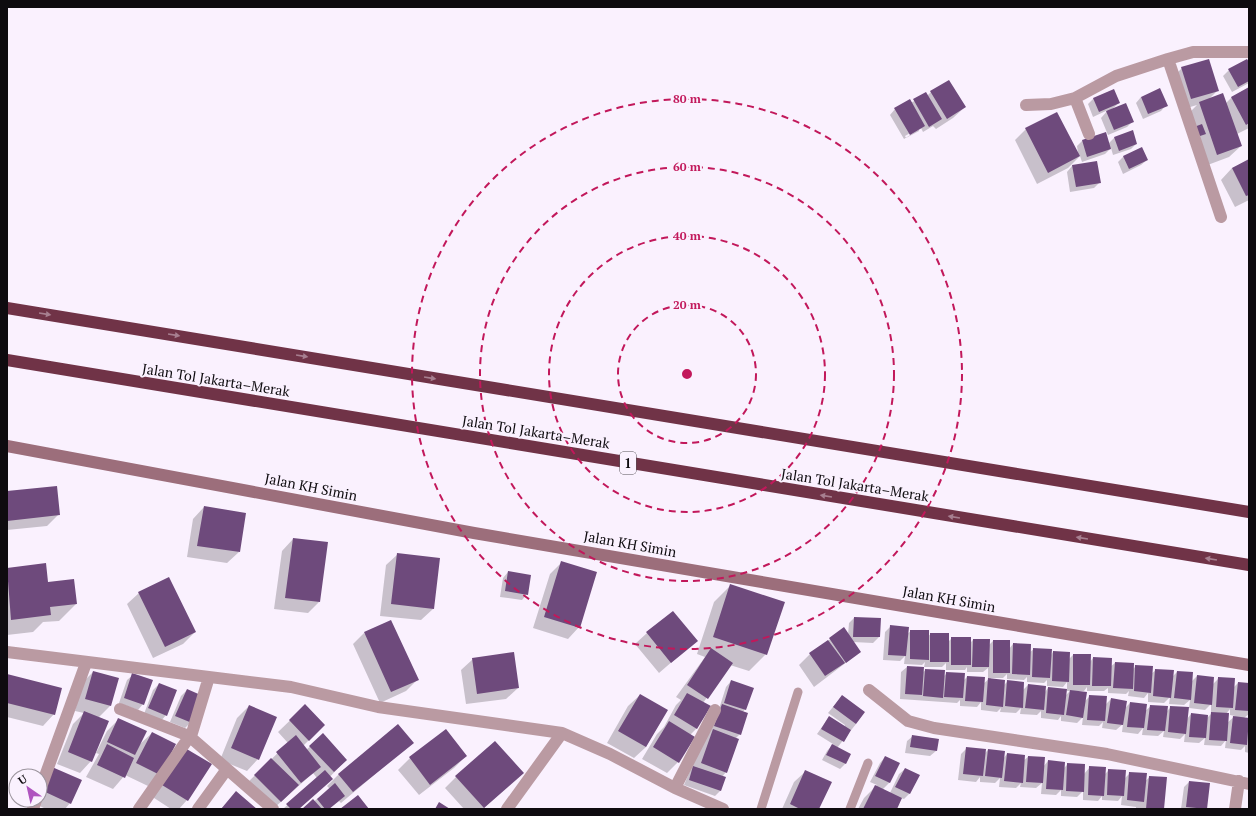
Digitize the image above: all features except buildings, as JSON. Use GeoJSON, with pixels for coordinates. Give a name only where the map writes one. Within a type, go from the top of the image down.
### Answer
{"type":"FeatureCollection","features":[{"type":"Feature","properties":{"kind":"highway"},"geometry":{"type":"LineString","coordinates":[[7,308],[1249,512]]}},
{"type":"Feature","properties":{"kind":"highway","name":"Jalan Tol Jakarta–Merak"},"geometry":{"type":"LineString","coordinates":[[7,360],[1249,565]]}},
{"type":"Feature","properties":{"kind":"street"},"geometry":{"type":"LineString","coordinates":[[1026,105],[1051,104],[1075,98],[1116,76],[1193,52],[1249,52]]}},
{"type":"Feature","properties":{"kind":"street"},"geometry":{"type":"LineString","coordinates":[[1168,59],[1221,217]]}},
{"type":"Feature","properties":{"kind":"street"},"geometry":{"type":"LineString","coordinates":[[1075,98],[1089,134]]}},
{"type":"Feature","properties":{"kind":"street","name":"Jalan KH Simin"},"geometry":{"type":"LineString","coordinates":[[7,446],[474,533],[1249,665]]}},
{"type":"Feature","properties":{"kind":"street"},"geometry":{"type":"LineString","coordinates":[[7,652],[86,663],[291,687],[378,707],[562,733],[610,754],[675,788],[724,809]]}},
{"type":"Feature","properties":{"kind":"street"},"geometry":{"type":"LineString","coordinates":[[48,768],[86,663]]}},
{"type":"Feature","properties":{"kind":"street"},"geometry":{"type":"LineString","coordinates":[[139,809],[189,736],[209,677]]}},
{"type":"Feature","properties":{"kind":"street"},"geometry":{"type":"LineString","coordinates":[[870,690],[908,721],[934,728],[1107,754],[1244,783],[1235,809]]}},
{"type":"Feature","properties":{"kind":"street"},"geometry":{"type":"LineString","coordinates":[[120,709],[189,736],[273,809]]}},
{"type":"Feature","properties":{"kind":"street"},"geometry":{"type":"LineString","coordinates":[[675,788],[715,710]]}},
{"type":"Feature","properties":{"kind":"street"},"geometry":{"type":"LineString","coordinates":[[507,809],[562,733]]}},
{"type":"Feature","properties":{"kind":"street"},"geometry":{"type":"LineString","coordinates":[[198,809],[227,769]]}},
{"type":"Feature","properties":{"kind":"lane"},"geometry":{"type":"LineString","coordinates":[[761,809],[798,692]]}},
{"type":"Feature","properties":{"kind":"lane"},"geometry":{"type":"LineString","coordinates":[[850,809],[868,763]]}}]}
